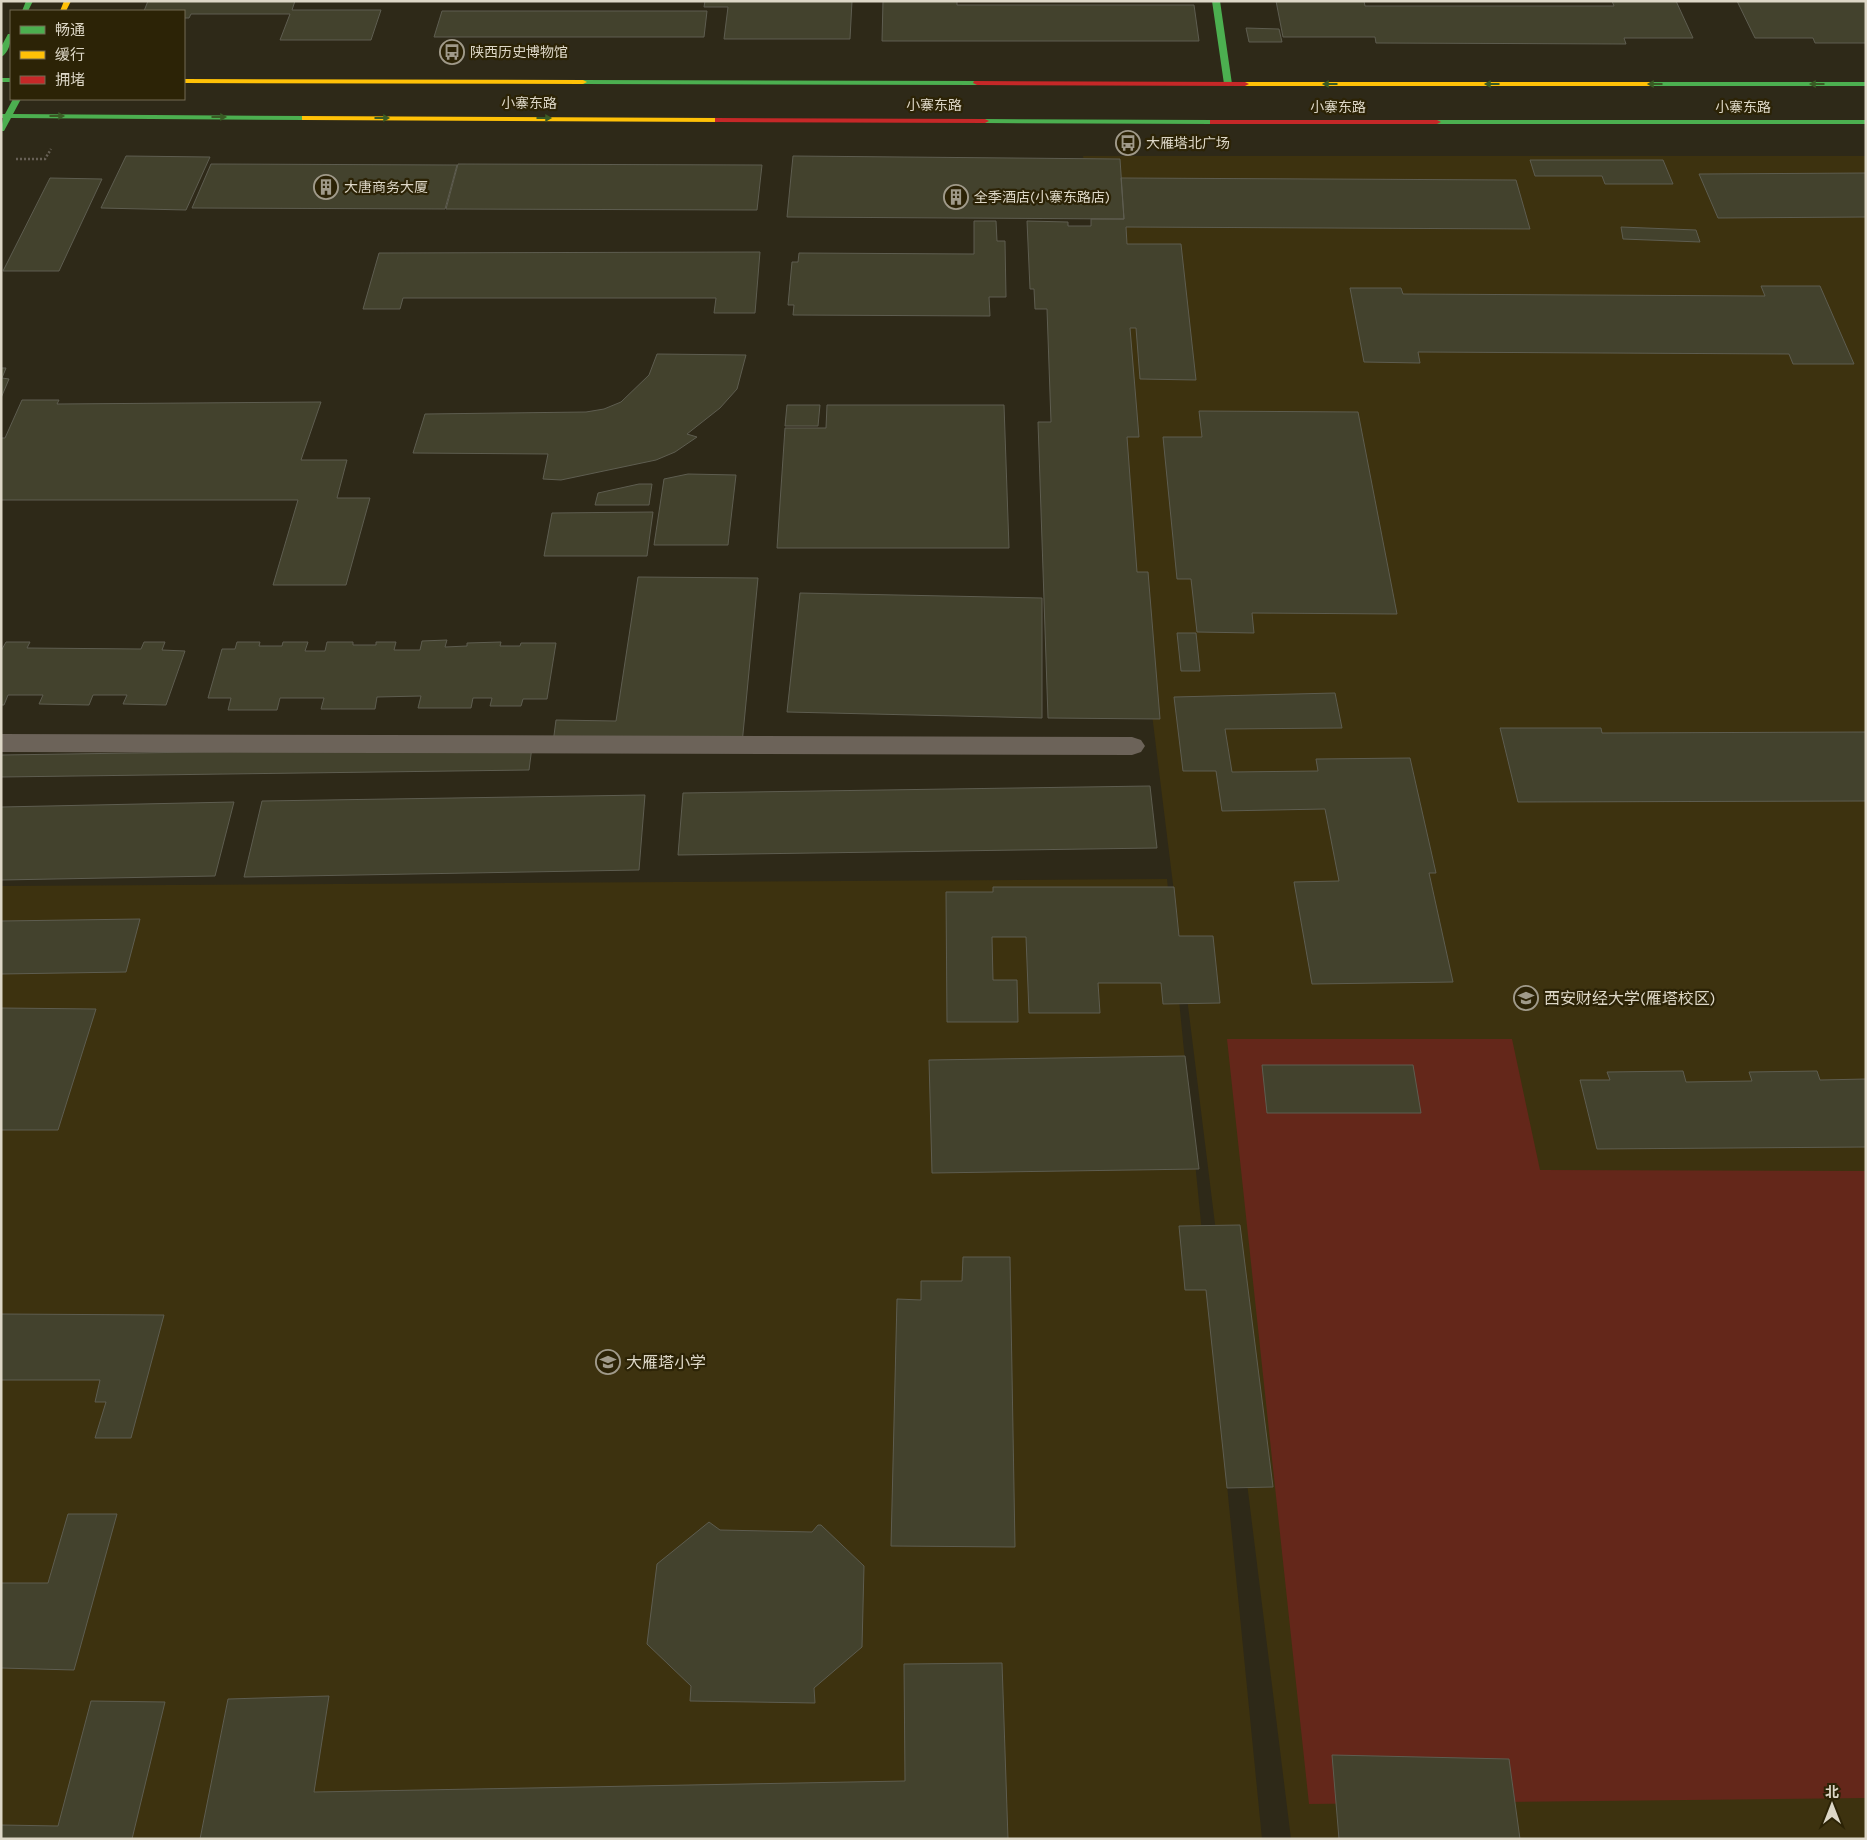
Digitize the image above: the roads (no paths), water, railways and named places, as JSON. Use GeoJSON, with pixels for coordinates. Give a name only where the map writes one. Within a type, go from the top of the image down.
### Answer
{"type":"FeatureCollection","features":[{"type":"Feature","properties":{"kind":"main road"},"geometry":{"type":"LineString","coordinates":[[1216,1],[1228,84]]}},
{"type":"Feature","properties":{"kind":"main road"},"geometry":{"type":"LineString","coordinates":[[1,55],[10,38]]}},
{"type":"Feature","properties":{"kind":"main road","name":"小寨东路"},"geometry":{"type":"LineString","coordinates":[[185,81],[1866,84]]}},
{"type":"Feature","properties":{"kind":"main road"},"geometry":{"type":"LineString","coordinates":[[1,129],[5,116],[16,100]]}},
{"type":"Feature","properties":{"kind":"main road","name":"小寨东路"},"geometry":{"type":"LineString","coordinates":[[5,116],[1164,122],[1866,122]]}},
{"type":"Feature","properties":{"kind":"lane"},"geometry":{"type":"LineString","coordinates":[[1,743],[1132,746]]}},
{"type":"Feature","properties":{"kind":"place","name":"陕西历史博物馆"},"geometry":{"type":"Point","coordinates":[452,52]}},
{"type":"Feature","properties":{"kind":"place","name":"大雁塔北广场"},"geometry":{"type":"Point","coordinates":[1128,143]}},
{"type":"Feature","properties":{"kind":"place","name":"大唐商务大厦"},"geometry":{"type":"Point","coordinates":[326,187]}},
{"type":"Feature","properties":{"kind":"place","name":"全季酒店(小寨东路店)"},"geometry":{"type":"Point","coordinates":[956,197]}},
{"type":"Feature","properties":{"kind":"place","name":"西安财经大学(雁塔校区)"},"geometry":{"type":"Point","coordinates":[1526,998]}},
{"type":"Feature","properties":{"kind":"place","name":"大雁塔小学"},"geometry":{"type":"Point","coordinates":[608,1362]}}]}
